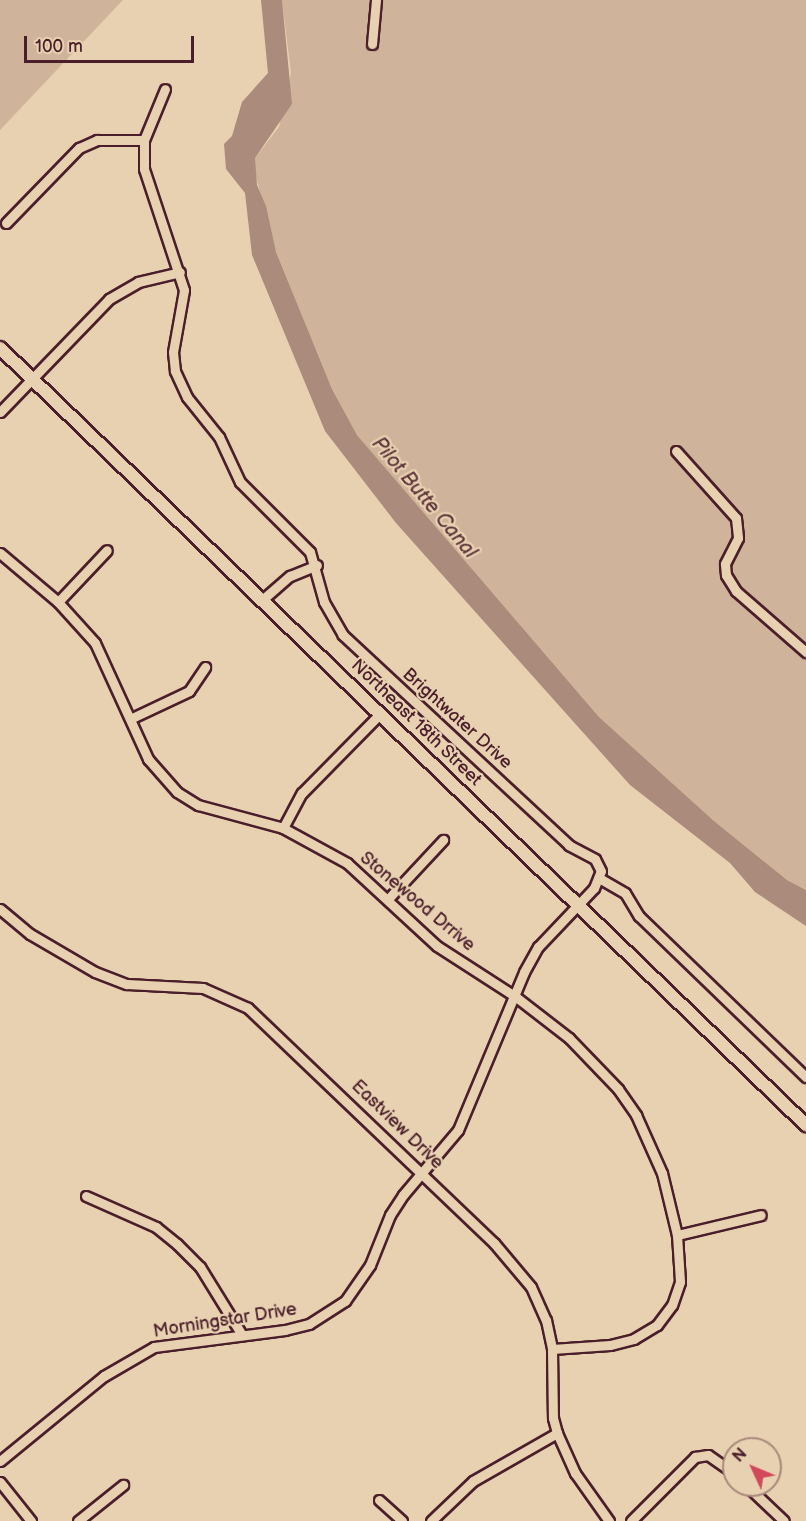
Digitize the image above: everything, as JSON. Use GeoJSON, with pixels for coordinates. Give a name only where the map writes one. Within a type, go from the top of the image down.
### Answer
{"type":"FeatureCollection","features":[{"type":"Feature","properties":{"kind":"main road","name":"Northeast 18th Street"},"geometry":{"type":"LineString","coordinates":[[0,348],[806,1125]]}},
{"type":"Feature","properties":{"kind":"street"},"geometry":{"type":"LineString","coordinates":[[372,44],[376,0]]}},
{"type":"Feature","properties":{"kind":"street","name":"Brightwater Drive"},"geometry":{"type":"LineString","coordinates":[[165,89],[144,140],[144,169],[180,272],[183,308],[173,352],[180,385],[219,436],[240,482],[302,541],[317,565],[324,602],[344,635],[569,845],[595,859],[601,871],[599,878]]}},
{"type":"Feature","properties":{"kind":"street"},"geometry":{"type":"LineString","coordinates":[[6,223],[79,148],[97,140],[144,140]]}},
{"type":"Feature","properties":{"kind":"street"},"geometry":{"type":"LineString","coordinates":[[0,412],[109,299],[138,282],[180,272]]}},
{"type":"Feature","properties":{"kind":"street"},"geometry":{"type":"LineString","coordinates":[[676,452],[736,518],[738,538],[725,564],[726,575],[736,591],[806,652]]}},
{"type":"Feature","properties":{"kind":"street"},"geometry":{"type":"LineString","coordinates":[[58,602],[108,550]]}},
{"type":"Feature","properties":{"kind":"street","name":"Stonewood Drrive"},"geometry":{"type":"LineString","coordinates":[[0,552],[58,602],[95,644],[132,718],[148,759],[177,792],[198,805],[283,828],[346,863],[437,946],[516,997],[593,1062],[636,1115],[662,1173],[677,1235],[680,1282],[672,1305],[657,1325],[634,1339],[610,1345],[552,1348]]}},
{"type":"Feature","properties":{"kind":"street"},"geometry":{"type":"LineString","coordinates":[[262,600],[290,576],[317,565]]}},
{"type":"Feature","properties":{"kind":"street"},"geometry":{"type":"LineString","coordinates":[[132,718],[189,691],[205,667]]}},
{"type":"Feature","properties":{"kind":"street"},"geometry":{"type":"LineString","coordinates":[[283,828],[302,793],[380,714]]}},
{"type":"Feature","properties":{"kind":"street"},"geometry":{"type":"LineString","coordinates":[[388,899],[443,840]]}},
{"type":"Feature","properties":{"kind":"street"},"geometry":{"type":"LineString","coordinates":[[578,904],[599,878],[625,893],[639,916],[806,1077]]}},
{"type":"Feature","properties":{"kind":"street","name":"Morningstar Drive"},"geometry":{"type":"LineString","coordinates":[[0,1461],[131,1358],[177,1341],[242,1335],[309,1324],[345,1301],[370,1265],[390,1215],[458,1130],[538,947],[578,904]]}},
{"type":"Feature","properties":{"kind":"street","name":"Eastview Drive"},"geometry":{"type":"LineString","coordinates":[[0,909],[30,934],[95,972],[127,984],[203,988],[248,1008],[512,1262],[531,1287],[552,1348],[553,1418],[557,1433],[575,1473],[609,1521]]}},
{"type":"Feature","properties":{"kind":"street"},"geometry":{"type":"LineString","coordinates":[[86,1196],[156,1227],[177,1244],[200,1268],[242,1335]]}},
{"type":"Feature","properties":{"kind":"street"},"geometry":{"type":"LineString","coordinates":[[677,1235],[761,1215]]}},
{"type":"Feature","properties":{"kind":"street"},"geometry":{"type":"LineString","coordinates":[[431,1521],[473,1481],[557,1433]]}},
{"type":"Feature","properties":{"kind":"street"},"geometry":{"type":"LineString","coordinates":[[631,1521],[695,1457],[708,1455],[722,1465]]}},
{"type":"Feature","properties":{"kind":"street"},"geometry":{"type":"LineString","coordinates":[[0,1482],[31,1521]]}},
{"type":"Feature","properties":{"kind":"street"},"geometry":{"type":"LineString","coordinates":[[78,1521],[123,1485]]}},
{"type":"Feature","properties":{"kind":"street"},"geometry":{"type":"LineString","coordinates":[[759,1497],[784,1521]]}},
{"type":"Feature","properties":{"kind":"street"},"geometry":{"type":"LineString","coordinates":[[379,1500],[402,1521]]}},
{"type":"Feature","properties":{"kind":"shaded area"},"geometry":{"type":"Polygon","coordinates":[[[0,0],[123,0],[0,130],[0,0]]]}},
{"type":"Feature","properties":{"kind":"shaded area"},"geometry":{"type":"Polygon","coordinates":[[[261,0],[282,0],[292,104],[255,158],[257,185],[266,206],[276,252],[332,389],[357,435],[599,717],[714,821],[787,880],[806,890],[806,926],[755,892],[730,863],[630,785],[396,523],[325,431],[252,255],[245,193],[226,169],[224,144],[232,136],[242,102],[268,73],[261,0]]]}},
{"type":"Feature","properties":{"kind":"shaded area"},"geometry":{"type":"Polygon","coordinates":[[[282,0],[806,0],[806,890],[787,880],[714,821],[599,717],[357,435],[332,389],[276,252],[255,173],[255,158],[279,127],[291,73],[282,0]]]}},
{"type":"Feature","properties":{"kind":"water label","name":"Pilot Butte Canal"},"geometry":{"type":"Point","coordinates":[424,498]}}]}
